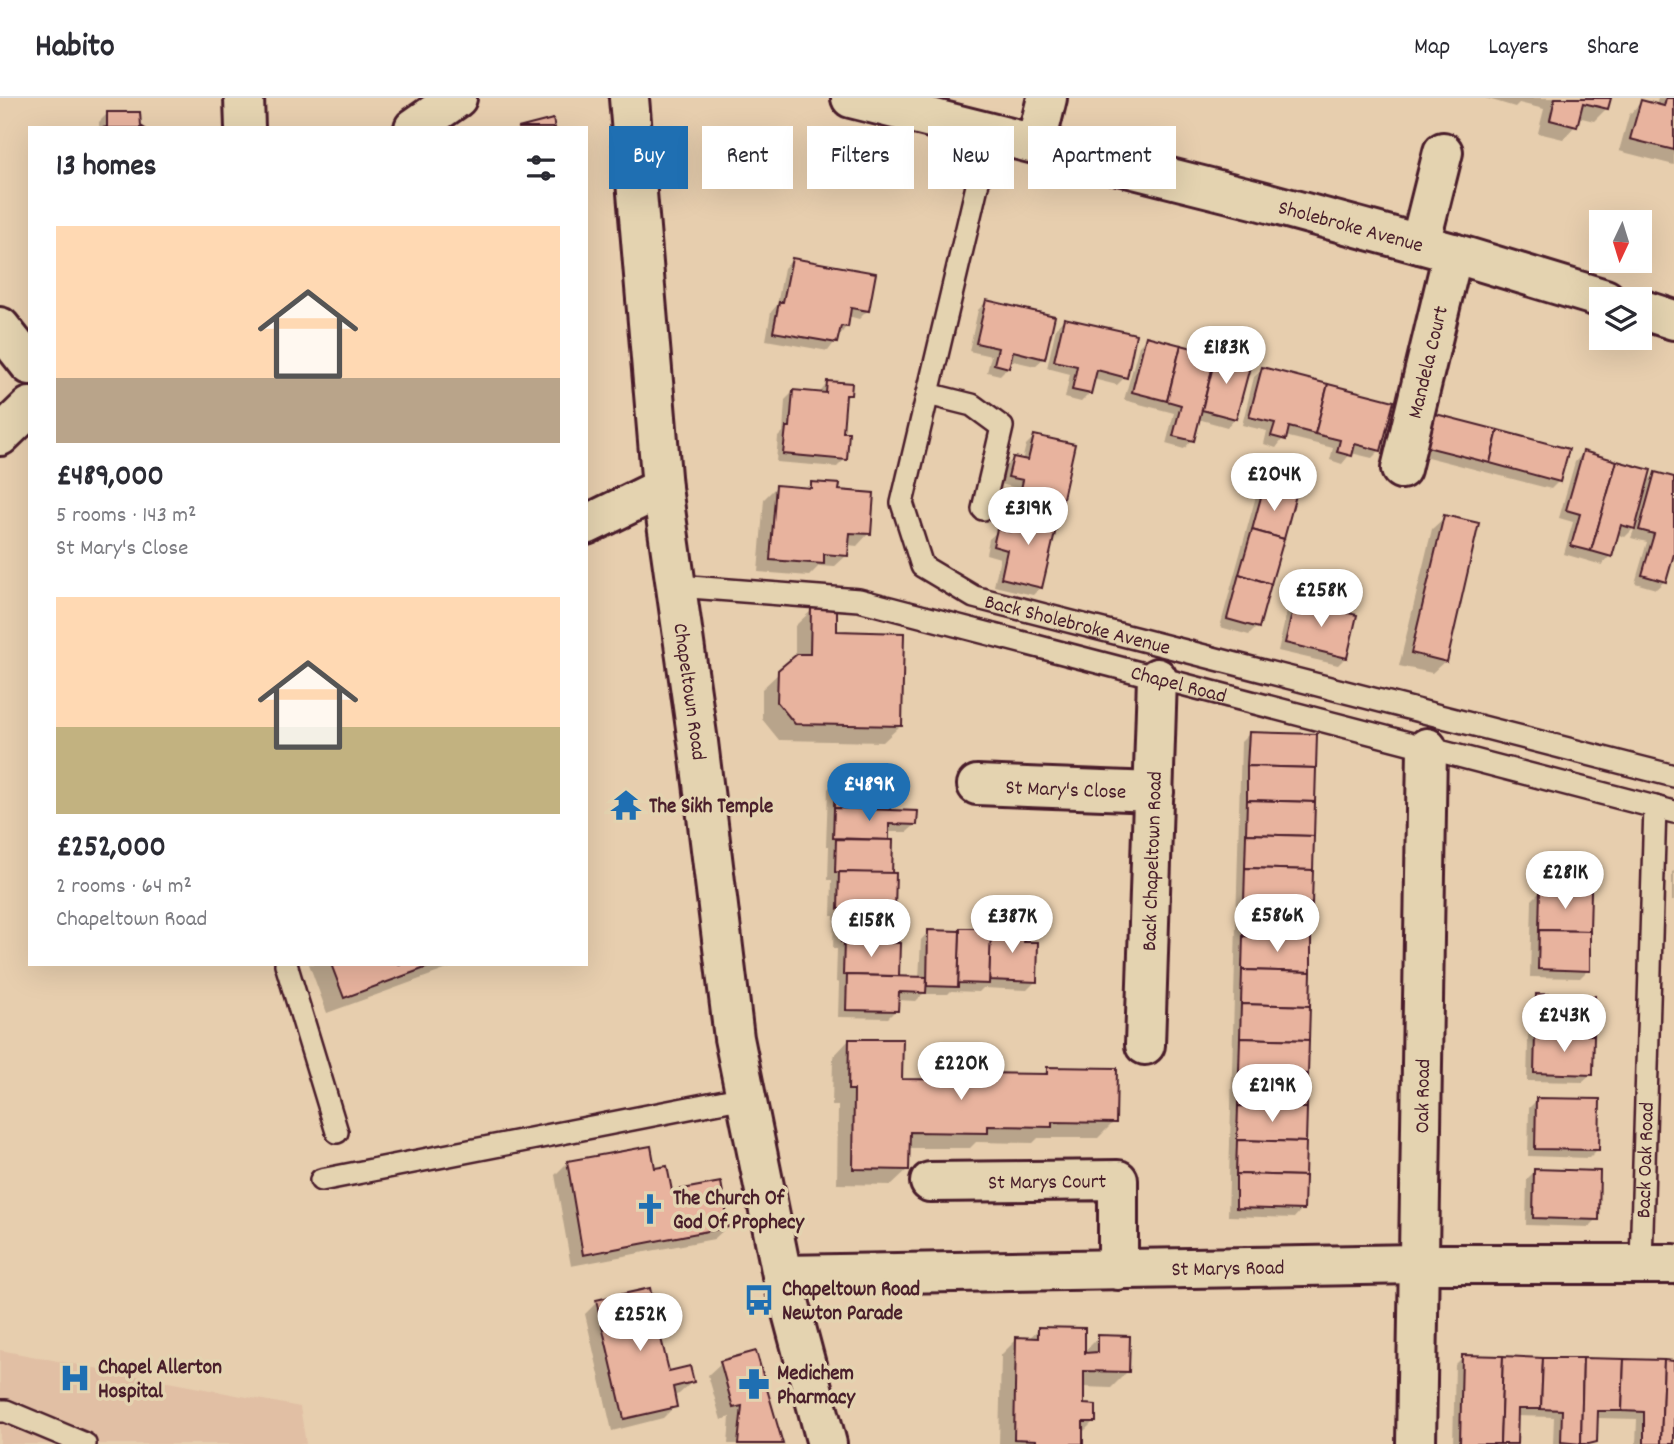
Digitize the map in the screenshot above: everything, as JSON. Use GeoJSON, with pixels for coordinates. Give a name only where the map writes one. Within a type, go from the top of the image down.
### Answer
{"type":"FeatureCollection","features":[{"type":"Feature","properties":{"kind":"street"},"geometry":{"type":"LineString","coordinates":[[244,98],[245,126]]}},
{"type":"Feature","properties":{"kind":"street"},"geometry":{"type":"LineString","coordinates":[[417,126],[457,98]]}},
{"type":"Feature","properties":{"kind":"street","name":"Chapeltown Road"},"geometry":{"type":"LineString","coordinates":[[629,98],[662,488],[677,586],[734,1038],[782,1275],[827,1444]]}},
{"type":"Feature","properties":{"kind":"street","name":"Sholebroke Avenue"},"geometry":{"type":"LineString","coordinates":[[850,98],[969,126]]}},
{"type":"Feature","properties":{"kind":"street"},"geometry":{"type":"LineString","coordinates":[[1040,126],[1047,98]]}},
{"type":"Feature","properties":{"kind":"street","name":"Mandela Court"},"geometry":{"type":"LineString","coordinates":[[1401,469],[1437,249],[1443,152]]}},
{"type":"Feature","properties":{"kind":"street","name":"Sholebroke Avenue"},"geometry":{"type":"LineString","coordinates":[[1176,179],[1437,249],[1589,294]]}},
{"type":"Feature","properties":{"kind":"street"},"geometry":{"type":"LineString","coordinates":[[1652,313],[1674,320]]}},
{"type":"Feature","properties":{"kind":"street"},"geometry":{"type":"LineString","coordinates":[[0,327],[28,362]]}},
{"type":"Feature","properties":{"kind":"street"},"geometry":{"type":"LineString","coordinates":[[0,436],[28,409]]}},
{"type":"Feature","properties":{"kind":"street"},"geometry":{"type":"LineString","coordinates":[[588,524],[662,488]]}},
{"type":"Feature","properties":{"kind":"street","name":"Back Chapeltown Road"},"geometry":{"type":"LineString","coordinates":[[1145,1045],[1157,678]]}},
{"type":"Feature","properties":{"kind":"street","name":"Oak Road"},"geometry":{"type":"LineString","coordinates":[[1416,1444],[1427,748]]}},
{"type":"Feature","properties":{"kind":"street","name":"St Mary's Close"},"geometry":{"type":"LineString","coordinates":[[977,785],[1154,792]]}},
{"type":"Feature","properties":{"kind":"street","name":"St Marys Court"},"geometry":{"type":"LineString","coordinates":[[930,1182],[1118,1180],[1118,1270]]}},
{"type":"Feature","properties":{"kind":"street","name":"St Marys Road"},"geometry":{"type":"LineString","coordinates":[[782,1275],[1418,1264],[1658,1263]]}},
{"type":"Feature","properties":{"kind":"lane","name":"Back Sholebroke Avenue"},"geometry":{"type":"LineString","coordinates":[[976,189],[902,503],[922,566],[974,597],[1674,776]]}},
{"type":"Feature","properties":{"kind":"lane"},"geometry":{"type":"LineString","coordinates":[[928,394],[972,405],[1002,427],[983,509]]}},
{"type":"Feature","properties":{"kind":"lane","name":"Chapel Road"},"geometry":{"type":"LineString","coordinates":[[677,586],[859,600],[1665,810]]}},
{"type":"Feature","properties":{"kind":"lane","name":"Back Oak Road"},"geometry":{"type":"LineString","coordinates":[[1658,1263],[1665,810]]}},
{"type":"Feature","properties":{"kind":"lane"},"geometry":{"type":"LineString","coordinates":[[287,966],[337,1132]]}},
{"type":"Feature","properties":{"kind":"lane"},"geometry":{"type":"LineString","coordinates":[[321,1180],[745,1097]]}},
{"type":"Feature","properties":{"kind":"lane"},"geometry":{"type":"LineString","coordinates":[[0,1412],[6,1411],[85,1444]]}},
{"type":"Feature","properties":{"kind":"shaded area","name":"Chapel Allerton Hospital"},"geometry":{"type":"Polygon","coordinates":[[[0,1350],[300,1407],[306,1444],[0,1444],[0,1350]]]}},
{"type":"Feature","properties":{"kind":"building"},"geometry":{"type":"Polygon","coordinates":[[[1555,98],[1611,98],[1608,109],[1583,103],[1577,127],[1550,120],[1555,98]]]}},
{"type":"Feature","properties":{"kind":"building"},"geometry":{"type":"Polygon","coordinates":[[[1666,98],[1674,98],[1674,150],[1630,139],[1641,100],[1664,106],[1666,98]]]}},
{"type":"Feature","properties":{"kind":"building"},"geometry":{"type":"Polygon","coordinates":[[[107,112],[140,112],[141,126],[107,126],[107,112]]]}},
{"type":"Feature","properties":{"kind":"building"},"geometry":{"type":"Polygon","coordinates":[[[553,119],[555,126],[526,126],[553,119]]]}},
{"type":"Feature","properties":{"kind":"building"},"geometry":{"type":"Polygon","coordinates":[[[792,258],[876,273],[869,311],[851,308],[848,327],[841,326],[837,343],[773,332],[779,302],[783,302],[792,258]]]}},
{"type":"Feature","properties":{"kind":"building"},"geometry":{"type":"Polygon","coordinates":[[[986,300],[1055,316],[1045,359],[1013,351],[1009,368],[994,364],[998,348],[976,343],[986,300]]]}},
{"type":"Feature","properties":{"kind":"building"},"geometry":{"type":"Polygon","coordinates":[[[1064,318],[1136,334],[1127,378],[1097,370],[1091,394],[1072,390],[1077,366],[1054,361],[1064,318]]]}},
{"type":"Feature","properties":{"kind":"building"},"geometry":{"type":"Polygon","coordinates":[[[1146,336],[1181,345],[1167,401],[1132,392],[1146,336]]]}},
{"type":"Feature","properties":{"kind":"building"},"geometry":{"type":"Polygon","coordinates":[[[1181,345],[1216,354],[1194,441],[1173,436],[1181,405],[1167,401],[1181,345]]]}},
{"type":"Feature","properties":{"kind":"building"},"geometry":{"type":"Polygon","coordinates":[[[1216,354],[1251,363],[1236,419],[1202,410],[1216,354]]]}},
{"type":"Feature","properties":{"kind":"building"},"geometry":{"type":"Polygon","coordinates":[[[1262,367],[1328,384],[1315,434],[1289,427],[1286,440],[1271,436],[1275,423],[1249,417],[1262,367]]]}},
{"type":"Feature","properties":{"kind":"building"},"geometry":{"type":"Polygon","coordinates":[[[827,381],[852,383],[851,395],[846,395],[843,432],[849,432],[847,460],[783,454],[786,427],[790,427],[793,390],[826,393],[827,381]]]}},
{"type":"Feature","properties":{"kind":"building"},"geometry":{"type":"Polygon","coordinates":[[[1328,384],[1394,401],[1381,451],[1355,444],[1352,456],[1337,452],[1340,440],[1315,434],[1328,384]]]}},
{"type":"Feature","properties":{"kind":"building"},"geometry":{"type":"Polygon","coordinates":[[[1428,412],[1498,430],[1490,463],[1419,445],[1428,412]]]}},
{"type":"Feature","properties":{"kind":"building"},"geometry":{"type":"Polygon","coordinates":[[[1498,430],[1569,449],[1560,482],[1490,463],[1498,430]]]}},
{"type":"Feature","properties":{"kind":"building"},"geometry":{"type":"Polygon","coordinates":[[[1034,435],[1075,444],[1059,516],[1017,507],[1023,480],[1008,477],[1013,457],[1028,460],[1034,435]]]}},
{"type":"Feature","properties":{"kind":"building"},"geometry":{"type":"Polygon","coordinates":[[[1583,451],[1617,461],[1591,551],[1571,546],[1580,514],[1566,510],[1583,451]]]}},
{"type":"Feature","properties":{"kind":"building"},"geometry":{"type":"Polygon","coordinates":[[[1617,461],[1651,470],[1635,529],[1621,525],[1612,557],[1591,551],[1617,461]]]}},
{"type":"Feature","properties":{"kind":"building"},"geometry":{"type":"Polygon","coordinates":[[[1655,472],[1674,477],[1674,554],[1666,582],[1642,575],[1654,534],[1639,530],[1655,472]]]}},
{"type":"Feature","properties":{"kind":"building"},"geometry":{"type":"Polygon","coordinates":[[[811,482],[840,484],[839,490],[874,493],[871,534],[850,533],[848,556],[824,554],[824,564],[770,560],[776,485],[811,488],[811,482]]]}},
{"type":"Feature","properties":{"kind":"building"},"geometry":{"type":"Polygon","coordinates":[[[1264,486],[1296,495],[1284,539],[1252,530],[1264,486]]]}},
{"type":"Feature","properties":{"kind":"building"},"geometry":{"type":"Polygon","coordinates":[[[1017,507],[1059,516],[1042,588],[1001,578],[1007,550],[993,546],[997,529],[1011,532],[1017,507]]]}},
{"type":"Feature","properties":{"kind":"building"},"geometry":{"type":"Polygon","coordinates":[[[1444,515],[1479,523],[1447,662],[1411,653],[1444,515]]]}},
{"type":"Feature","properties":{"kind":"building"},"geometry":{"type":"Polygon","coordinates":[[[1252,530],[1284,539],[1271,584],[1239,574],[1252,530]]]}},
{"type":"Feature","properties":{"kind":"building"},"geometry":{"type":"Polygon","coordinates":[[[1239,574],[1271,584],[1259,628],[1227,619],[1239,574]]]}},
{"type":"Feature","properties":{"kind":"building"},"geometry":{"type":"Polygon","coordinates":[[[1295,601],[1357,615],[1347,658],[1285,643],[1295,601]]]}},
{"type":"Feature","properties":{"kind":"building"},"geometry":{"type":"Polygon","coordinates":[[[811,608],[837,609],[837,631],[904,633],[902,726],[795,724],[777,702],[778,670],[797,654],[810,654],[811,608]]]}},
{"type":"Feature","properties":{"kind":"building"},"geometry":{"type":"Polygon","coordinates":[[[1249,732],[1317,734],[1316,768],[1247,766],[1249,732]]]}},
{"type":"Feature","properties":{"kind":"building"},"geometry":{"type":"Polygon","coordinates":[[[1247,766],[1316,768],[1315,802],[1247,800],[1247,766]]]}},
{"type":"Feature","properties":{"kind":"building"},"geometry":{"type":"Polygon","coordinates":[[[835,779],[890,781],[890,810],[834,808],[835,779]]]}},
{"type":"Feature","properties":{"kind":"building"},"geometry":{"type":"Polygon","coordinates":[[[1247,800],[1315,802],[1314,836],[1246,834],[1247,800]]]}},
{"type":"Feature","properties":{"kind":"building"},"geometry":{"type":"Polygon","coordinates":[[[834,808],[918,811],[917,825],[889,824],[889,840],[833,838],[834,808]]]}},
{"type":"Feature","properties":{"kind":"building"},"geometry":{"type":"Polygon","coordinates":[[[1246,834],[1314,836],[1313,870],[1245,868],[1246,834]]]}},
{"type":"Feature","properties":{"kind":"building"},"geometry":{"type":"Polygon","coordinates":[[[836,839],[893,840],[892,874],[835,872],[836,839]]]}},
{"type":"Feature","properties":{"kind":"building"},"geometry":{"type":"Polygon","coordinates":[[[1245,868],[1313,870],[1312,904],[1244,902],[1245,868]]]}},
{"type":"Feature","properties":{"kind":"building"},"geometry":{"type":"Polygon","coordinates":[[[839,872],[896,873],[895,910],[838,909],[839,872]]]}},
{"type":"Feature","properties":{"kind":"building"},"geometry":{"type":"Polygon","coordinates":[[[1540,890],[1591,891],[1590,931],[1539,930],[1540,890]]]}},
{"type":"Feature","properties":{"kind":"building"},"geometry":{"type":"Polygon","coordinates":[[[1244,902],[1312,904],[1311,938],[1243,936],[1244,902]]]}},
{"type":"Feature","properties":{"kind":"building"},"geometry":{"type":"Polygon","coordinates":[[[842,909],[899,910],[898,943],[841,942],[842,909]]]}},
{"type":"Feature","properties":{"kind":"building"},"geometry":{"type":"Polygon","coordinates":[[[991,925],[1024,926],[1024,942],[1038,942],[1037,982],[989,980],[991,925]]]}},
{"type":"Feature","properties":{"kind":"building"},"geometry":{"type":"Polygon","coordinates":[[[960,928],[991,928],[989,984],[958,983],[960,928]]]}},
{"type":"Feature","properties":{"kind":"building"},"geometry":{"type":"Polygon","coordinates":[[[928,930],[960,931],[958,987],[927,986],[928,930]]]}},
{"type":"Feature","properties":{"kind":"building"},"geometry":{"type":"Polygon","coordinates":[[[1539,930],[1590,931],[1590,971],[1538,969],[1539,930]]]}},
{"type":"Feature","properties":{"kind":"building"},"geometry":{"type":"Polygon","coordinates":[[[1243,936],[1311,938],[1311,972],[1242,970],[1243,936]]]}},
{"type":"Feature","properties":{"kind":"building"},"geometry":{"type":"Polygon","coordinates":[[[844,941],[900,943],[899,976],[843,975],[844,941]]]}},
{"type":"Feature","properties":{"kind":"building"},"geometry":{"type":"Polygon","coordinates":[[[332,966],[431,966],[344,998],[332,966]]]}},
{"type":"Feature","properties":{"kind":"building"},"geometry":{"type":"Polygon","coordinates":[[[1242,970],[1311,972],[1310,1006],[1241,1004],[1242,970]]]}},
{"type":"Feature","properties":{"kind":"building"},"geometry":{"type":"Polygon","coordinates":[[[847,975],[927,977],[926,993],[899,992],[898,1011],[846,1010],[847,975]]]}},
{"type":"Feature","properties":{"kind":"building"},"geometry":{"type":"Polygon","coordinates":[[[1536,994],[1595,996],[1594,1035],[1535,1034],[1536,994]]]}},
{"type":"Feature","properties":{"kind":"building"},"geometry":{"type":"Polygon","coordinates":[[[1241,1004],[1310,1006],[1309,1040],[1240,1038],[1241,1004]]]}},
{"type":"Feature","properties":{"kind":"building"},"geometry":{"type":"Polygon","coordinates":[[[1535,1034],[1594,1035],[1593,1075],[1534,1073],[1535,1034]]]}},
{"type":"Feature","properties":{"kind":"building"},"geometry":{"type":"Polygon","coordinates":[[[1240,1038],[1309,1040],[1308,1074],[1239,1072],[1240,1038]]]}},
{"type":"Feature","properties":{"kind":"building"},"geometry":{"type":"Polygon","coordinates":[[[849,1039],[903,1039],[902,1079],[982,1080],[982,1073],[1047,1074],[1047,1067],[1117,1068],[1116,1123],[1052,1122],[1052,1127],[988,1126],[988,1133],[910,1132],[909,1170],[853,1169],[854,1090],[848,1090],[849,1039]]]}},
{"type":"Feature","properties":{"kind":"building"},"geometry":{"type":"Polygon","coordinates":[[[1239,1072],[1308,1074],[1307,1108],[1238,1106],[1239,1072]]]}},
{"type":"Feature","properties":{"kind":"building"},"geometry":{"type":"Polygon","coordinates":[[[1536,1098],[1600,1099],[1599,1150],[1535,1149],[1536,1098]]]}},
{"type":"Feature","properties":{"kind":"building"},"geometry":{"type":"Polygon","coordinates":[[[1238,1106],[1307,1108],[1306,1142],[1237,1140],[1238,1106]]]}},
{"type":"Feature","properties":{"kind":"building"},"geometry":{"type":"Polygon","coordinates":[[[1237,1140],[1306,1142],[1305,1176],[1236,1174],[1237,1140]]]}},
{"type":"Feature","properties":{"kind":"building","name":"The Church Of God Of Prophecy"},"geometry":{"type":"Polygon","coordinates":[[[651,1146],[655,1168],[667,1166],[672,1191],[721,1182],[729,1227],[583,1255],[567,1161],[651,1146]]]}},
{"type":"Feature","properties":{"kind":"building"},"geometry":{"type":"Polygon","coordinates":[[[1534,1169],[1600,1171],[1599,1220],[1533,1218],[1534,1169]]]}},
{"type":"Feature","properties":{"kind":"building"},"geometry":{"type":"Polygon","coordinates":[[[1236,1174],[1305,1176],[1304,1210],[1236,1208],[1236,1174]]]}},
{"type":"Feature","properties":{"kind":"building"},"geometry":{"type":"Polygon","coordinates":[[[650,1288],[655,1311],[676,1307],[679,1322],[658,1326],[669,1371],[690,1366],[694,1382],[673,1387],[677,1407],[624,1419],[596,1300],[650,1288]]]}},
{"type":"Feature","properties":{"kind":"building"},"geometry":{"type":"Polygon","coordinates":[[[1038,1327],[1085,1328],[1085,1353],[1098,1352],[1098,1335],[1130,1336],[1129,1372],[1084,1371],[1084,1404],[1096,1405],[1096,1422],[1083,1422],[1083,1444],[1036,1444],[1036,1440],[1014,1439],[1016,1337],[1038,1338],[1038,1327]]]}},
{"type":"Feature","properties":{"kind":"building"},"geometry":{"type":"Polygon","coordinates":[[[756,1351],[783,1444],[738,1444],[742,1406],[733,1408],[720,1361],[756,1351]]]}},
{"type":"Feature","properties":{"kind":"building"},"geometry":{"type":"Polygon","coordinates":[[[1462,1355],[1503,1356],[1500,1444],[1460,1444],[1462,1355]]]}},
{"type":"Feature","properties":{"kind":"building"},"geometry":{"type":"Polygon","coordinates":[[[1503,1356],[1543,1358],[1541,1409],[1518,1409],[1517,1444],[1500,1444],[1503,1356]]]}},
{"type":"Feature","properties":{"kind":"building"},"geometry":{"type":"Polygon","coordinates":[[[1543,1358],[1583,1358],[1581,1444],[1561,1442],[1562,1410],[1541,1409],[1543,1358]]]}},
{"type":"Feature","properties":{"kind":"building"},"geometry":{"type":"Polygon","coordinates":[[[1583,1358],[1624,1359],[1622,1411],[1598,1411],[1597,1442],[1589,1444],[1581,1444],[1583,1358]]]}},
{"type":"Feature","properties":{"kind":"building"},"geometry":{"type":"Polygon","coordinates":[[[1624,1359],[1664,1360],[1661,1444],[1644,1444],[1644,1412],[1622,1411],[1624,1359]]]}},
{"type":"Feature","properties":{"kind":"building"},"geometry":{"type":"Polygon","coordinates":[[[1664,1360],[1674,1361],[1674,1444],[1661,1444],[1664,1360]]]}},
{"type":"Feature","properties":{"kind":"place","name":"The Sikh Temple"},"geometry":{"type":"Point","coordinates":[626,805]}},
{"type":"Feature","properties":{"kind":"place","name":"The Church Of God Of Prophecy"},"geometry":{"type":"Point","coordinates":[650,1209]}},
{"type":"Feature","properties":{"kind":"place","name":"Chapeltown Road Newton Parade"},"geometry":{"type":"Point","coordinates":[759,1300]}},
{"type":"Feature","properties":{"kind":"place","name":"Chapel Allerton Hospital"},"geometry":{"type":"Point","coordinates":[75,1378]}},
{"type":"Feature","properties":{"kind":"place","name":"Medichem Pharmacy"},"geometry":{"type":"Point","coordinates":[754,1384]}}]}
